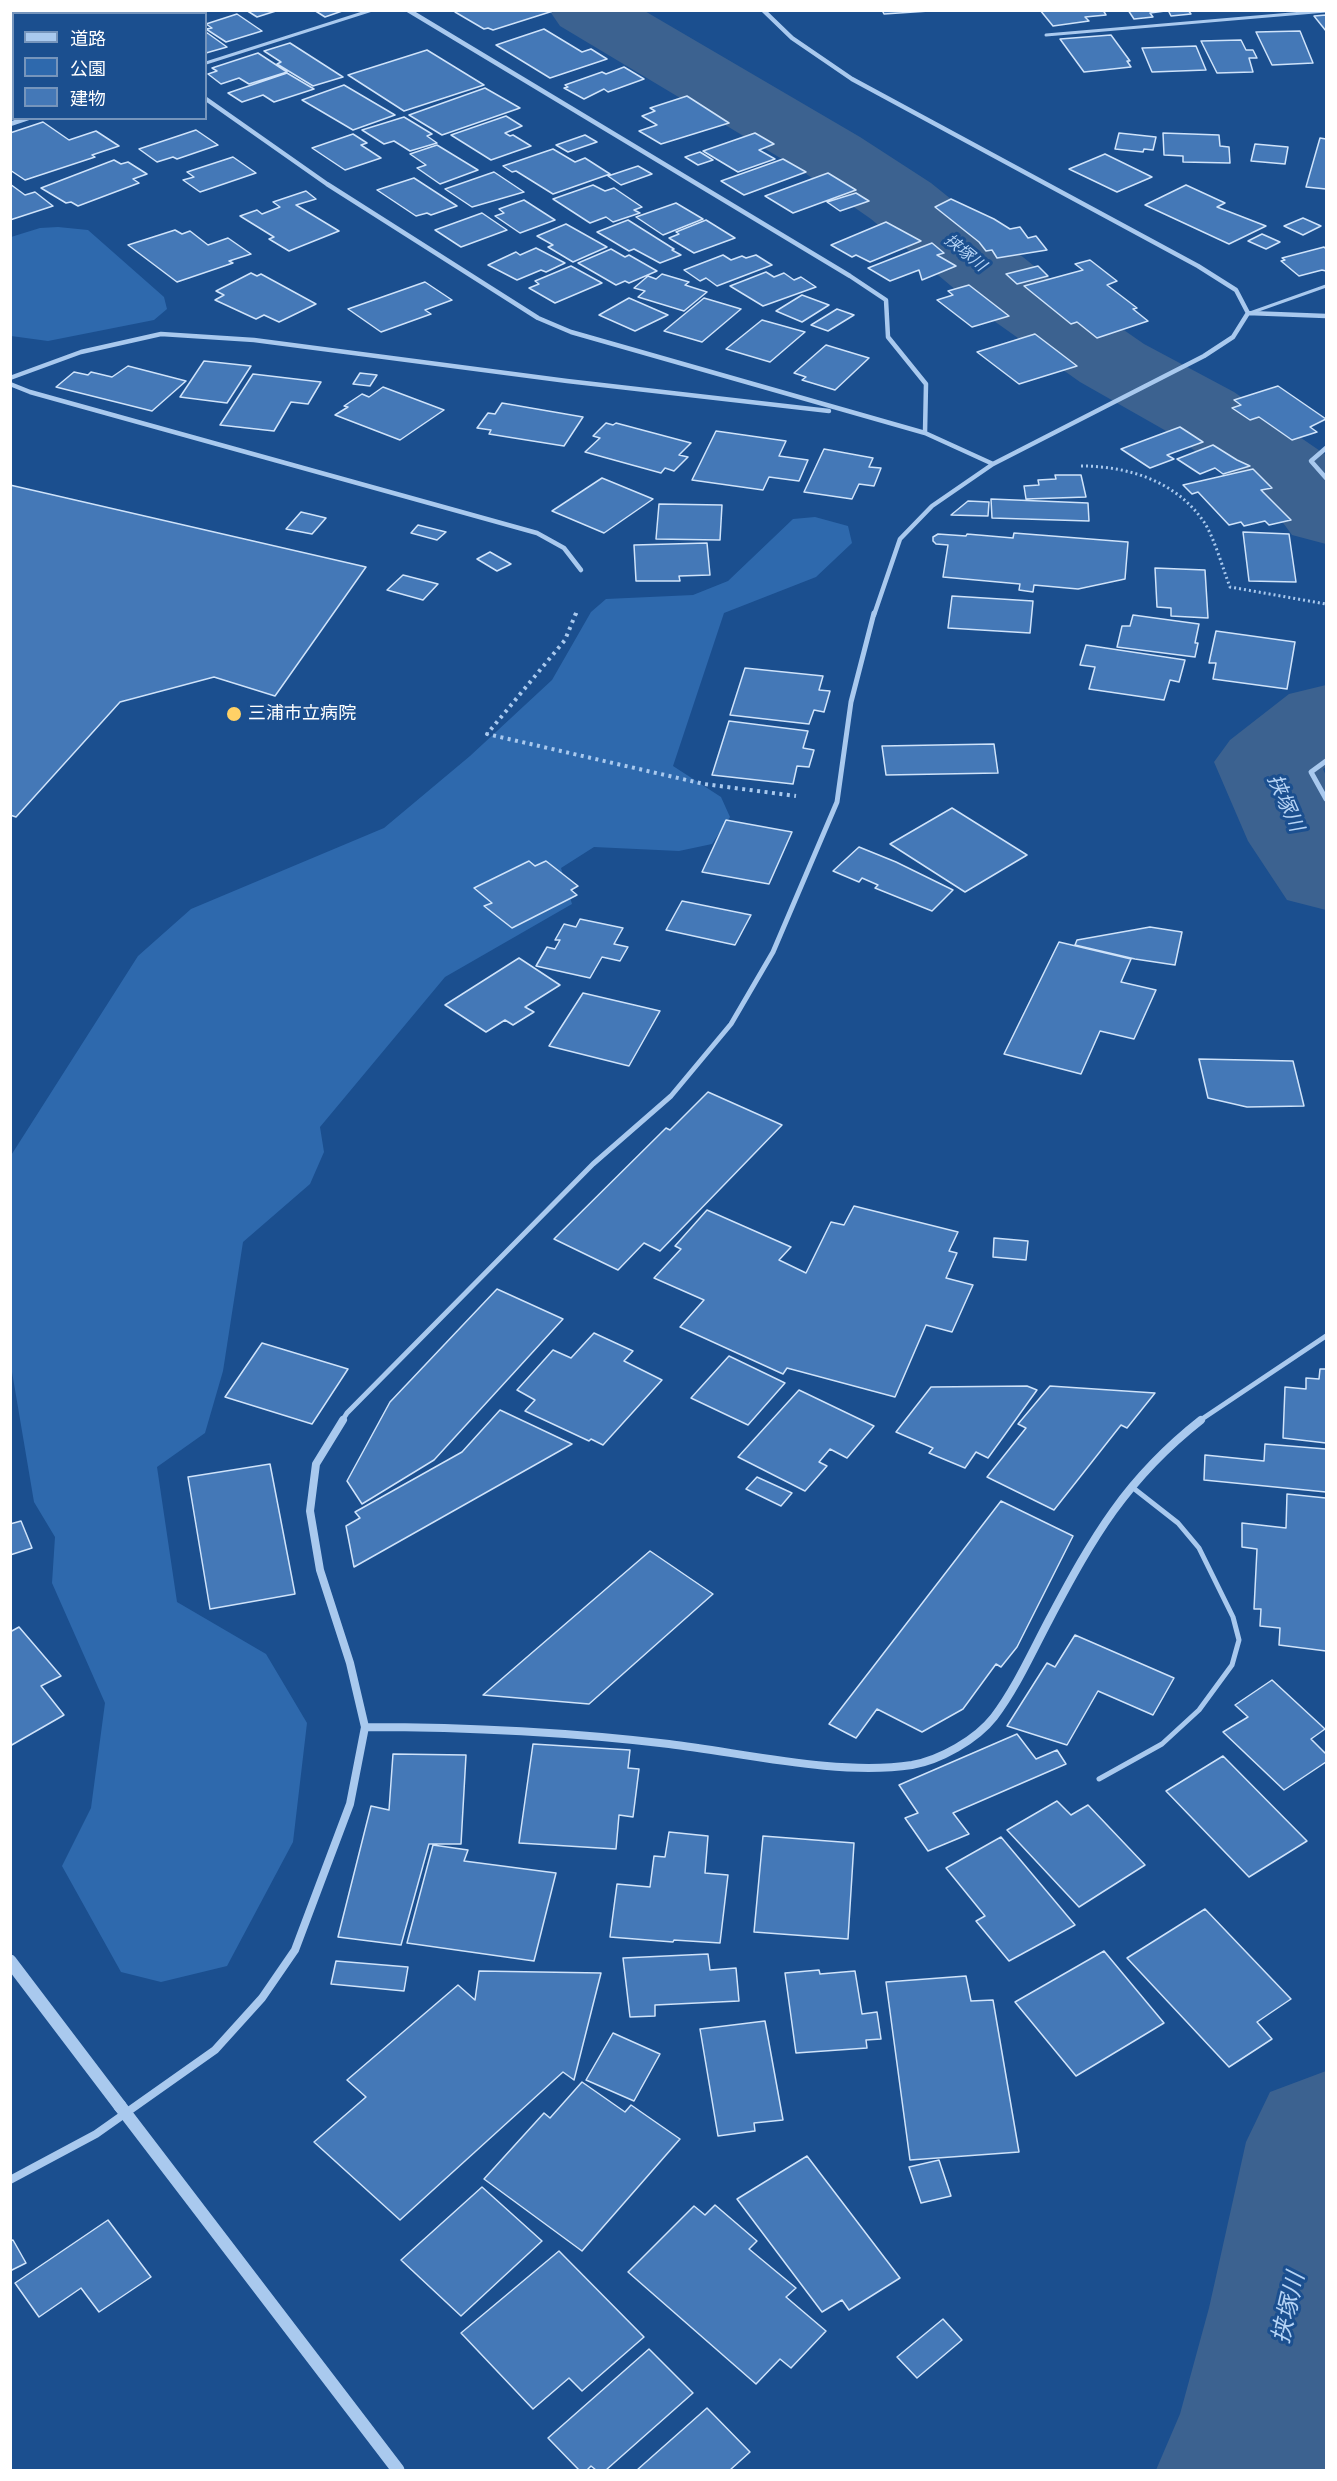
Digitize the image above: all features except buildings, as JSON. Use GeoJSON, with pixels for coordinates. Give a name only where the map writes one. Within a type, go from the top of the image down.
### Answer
{"type":"FeatureCollection","features":[{"type":"Feature","properties":{"kind":"street"},"geometry":{"type":"LineString","coordinates":[[408,10],[850,276],[886,300],[888,337],[926,384],[925,434]]}},
{"type":"Feature","properties":{"kind":"street"},"geometry":{"type":"LineString","coordinates":[[763,10],[792,38],[852,79],[1198,266],[1236,290],[1248,313]]}},
{"type":"Feature","properties":{"kind":"street"},"geometry":{"type":"LineString","coordinates":[[207,100],[327,184],[538,318],[572,332],[925,434],[993,464]]}},
{"type":"Feature","properties":{"kind":"street"},"geometry":{"type":"LineString","coordinates":[[1248,313],[1326,316]]}},
{"type":"Feature","properties":{"kind":"street"},"geometry":{"type":"LineString","coordinates":[[10,2180],[96,2134],[215,2050],[262,1998],[295,1950],[350,1804],[365,1727],[350,1663],[320,1570],[310,1511],[316,1464],[347,1413],[593,1164],[671,1096],[731,1024],[773,952],[806,880],[837,802],[850,702],[873,616],[900,539],[932,506],[993,464],[1204,356],[1233,337],[1248,313]]}},
{"type":"Feature","properties":{"kind":"street"},"geometry":{"type":"LineString","coordinates":[[10,378],[81,352],[161,334],[254,340],[567,381],[848,413]]}},
{"type":"Feature","properties":{"kind":"street"},"geometry":{"type":"LineString","coordinates":[[10,384],[41,395],[537,533],[564,548],[581,570]]}},
{"type":"Feature","properties":{"kind":"street"},"geometry":{"type":"LineString","coordinates":[[1326,448],[1311,461],[1326,478]]}},
{"type":"Feature","properties":{"kind":"street"},"geometry":{"type":"LineString","coordinates":[[1326,761],[1311,772],[1326,799]]}},
{"type":"Feature","properties":{"kind":"street"},"geometry":{"type":"LineString","coordinates":[[365,1727],[445,1726],[526,1730],[669,1744],[828,1765],[882,1767],[918,1764],[952,1749],[988,1723],[1014,1684],[1096,1536],[1130,1486],[1167,1447],[1236,1393],[1326,1336]]}},
{"type":"Feature","properties":{"kind":"street"},"geometry":{"type":"LineString","coordinates":[[10,1961],[398,2470]]}},
{"type":"Feature","properties":{"kind":"lane"},"geometry":{"type":"LineString","coordinates":[[207,63],[372,10]]}},
{"type":"Feature","properties":{"kind":"lane"},"geometry":{"type":"LineString","coordinates":[[1046,35],[1326,11]]}},
{"type":"Feature","properties":{"kind":"lane"},"geometry":{"type":"LineString","coordinates":[[1248,313],[1326,286]]}},
{"type":"Feature","properties":{"kind":"lane"},"geometry":{"type":"LineString","coordinates":[[1099,1779],[1162,1744],[1199,1710],[1232,1665],[1239,1640],[1233,1617],[1199,1548],[1178,1523],[1130,1486]]}},
{"type":"Feature","properties":{"kind":"path"},"geometry":{"type":"LineString","coordinates":[[1077,466],[1100,466],[1140,473],[1175,492],[1204,522],[1230,587],[1326,604]]}},
{"type":"Feature","properties":{"kind":"path"},"geometry":{"type":"LineString","coordinates":[[581,570],[585,590],[565,640],[487,734],[704,784],[837,802]]}},
{"type":"Feature","properties":{"kind":"green space"},"geometry":{"type":"Polygon","coordinates":[[[40,228],[88,230],[164,297],[167,309],[154,320],[48,341],[11,336],[11,237],[40,228]]]}},
{"type":"Feature","properties":{"kind":"green space"},"geometry":{"type":"Polygon","coordinates":[[[815,517],[848,526],[852,543],[816,577],[724,613],[673,766],[721,797],[730,817],[712,844],[679,851],[594,847],[561,868],[572,904],[445,977],[320,1127],[324,1152],[310,1184],[243,1242],[223,1371],[205,1433],[157,1467],[177,1602],[266,1654],[307,1723],[293,1842],[227,1966],[161,1982],[121,1972],[62,1866],[91,1808],[105,1703],[52,1583],[55,1537],[34,1502],[11,1366],[10,1157],[138,956],[191,909],[384,828],[470,756],[552,680],[591,612],[606,599],[693,595],[728,581],[793,519],[815,517]]]}},
{"type":"Feature","properties":{"kind":"waterway","name":"挟塚川"},"geometry":{"type":"LineString","coordinates":[[587,10],[831,154],[901,201],[1018,297],[1112,363],[1201,412],[1301,481],[1326,515]]}},
{"type":"Feature","properties":{"kind":"waterway","name":"挟塚川"},"geometry":{"type":"LineString","coordinates":[[1326,716],[1267,762],[1302,841],[1326,876]]}},
{"type":"Feature","properties":{"kind":"waterway","name":"挟塚川"},"geometry":{"type":"LineString","coordinates":[[1242,2470],[1265,2414],[1292,2308],[1326,2142]]}},
{"type":"Feature","properties":{"kind":"place","name":"三浦市立病院"},"geometry":{"type":"Point","coordinates":[234,714]}}]}
